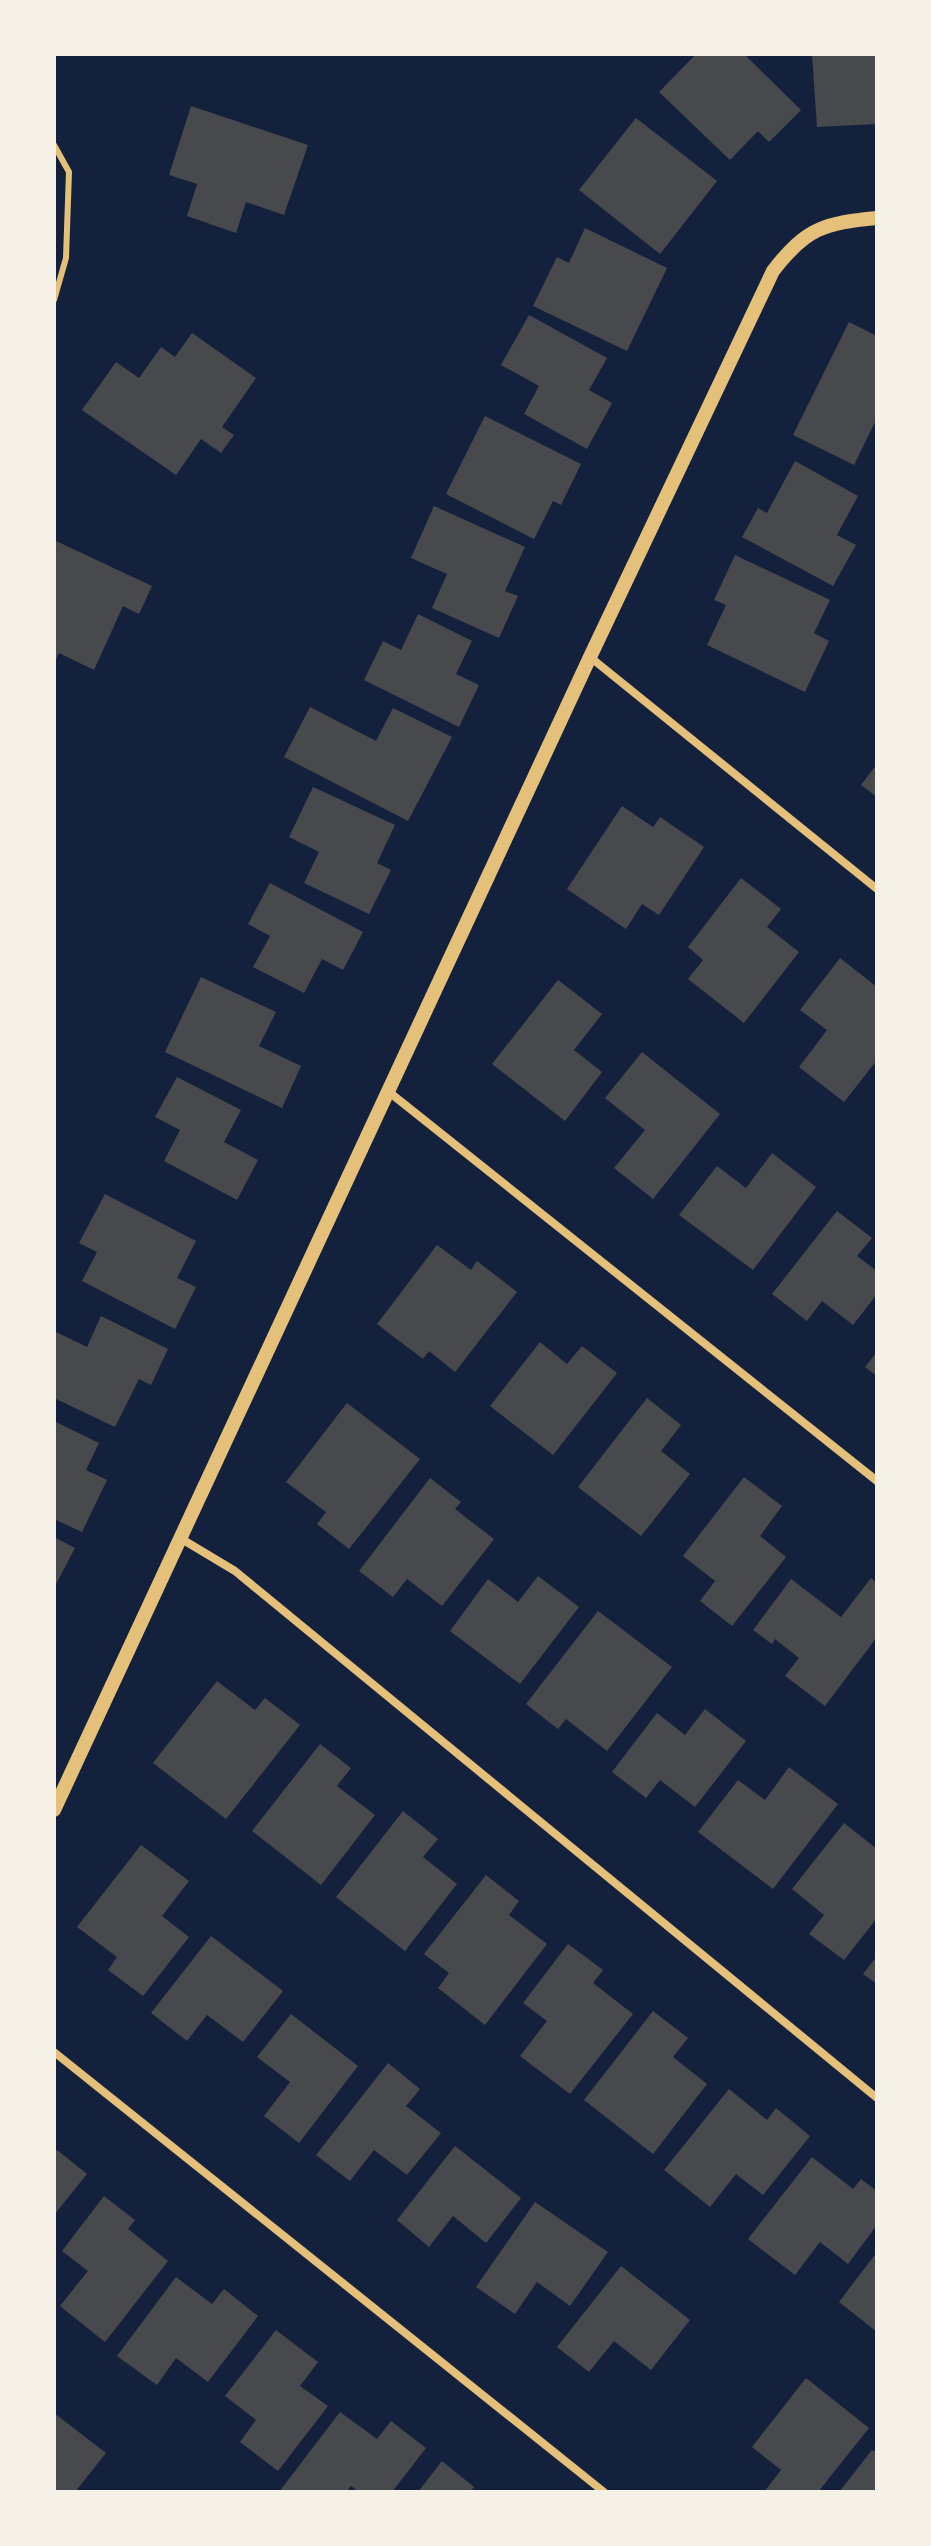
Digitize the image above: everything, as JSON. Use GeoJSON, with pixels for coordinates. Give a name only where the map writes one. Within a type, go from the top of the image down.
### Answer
{"type":"FeatureCollection","features":[{"type":"Feature","properties":{"kind":"street"},"geometry":{"type":"LineString","coordinates":[[54,1810],[590,657],[773,271],[793,245],[825,225],[877,218]]}},
{"type":"Feature","properties":{"kind":"street"},"geometry":{"type":"LineString","coordinates":[[590,657],[877,889]]}},
{"type":"Feature","properties":{"kind":"street"},"geometry":{"type":"LineString","coordinates":[[389,1092],[877,1481]]}},
{"type":"Feature","properties":{"kind":"street"},"geometry":{"type":"LineString","coordinates":[[180,1538],[235,1571],[877,2098]]}},
{"type":"Feature","properties":{"kind":"street"},"geometry":{"type":"LineString","coordinates":[[54,2052],[604,2492]]}},
{"type":"Feature","properties":{"kind":"lane"},"geometry":{"type":"LineString","coordinates":[[54,145],[69,172],[66,258],[54,300]]}},
{"type":"Feature","properties":{"kind":"building"},"geometry":{"type":"Polygon","coordinates":[[[696,54],[744,54],[801,110],[769,142],[758,131],[730,160],[659,92],[696,54]]]}},
{"type":"Feature","properties":{"kind":"building"},"geometry":{"type":"Polygon","coordinates":[[[812,54],[877,54],[877,124],[817,127],[812,54]]]}},
{"type":"Feature","properties":{"kind":"building"},"geometry":{"type":"Polygon","coordinates":[[[191,106],[308,145],[284,215],[246,202],[236,233],[187,216],[197,184],[169,175],[191,106]]]}},
{"type":"Feature","properties":{"kind":"building"},"geometry":{"type":"Polygon","coordinates":[[[636,118],[717,181],[660,254],[579,190],[636,118]]]}},
{"type":"Feature","properties":{"kind":"building"},"geometry":{"type":"Polygon","coordinates":[[[585,228],[667,268],[627,351],[533,306],[557,257],[569,263],[585,228]]]}},
{"type":"Feature","properties":{"kind":"building"},"geometry":{"type":"Polygon","coordinates":[[[529,315],[607,358],[589,390],[612,403],[587,449],[524,414],[539,386],[501,365],[529,315]]]}},
{"type":"Feature","properties":{"kind":"building"},"geometry":{"type":"Polygon","coordinates":[[[849,322],[877,336],[877,418],[854,465],[793,435],[849,322]]]}},
{"type":"Feature","properties":{"kind":"building"},"geometry":{"type":"Polygon","coordinates":[[[192,333],[256,378],[222,427],[234,435],[221,453],[201,439],[176,475],[82,410],[116,362],[139,378],[161,347],[175,357],[192,333]]]}},
{"type":"Feature","properties":{"kind":"building"},"geometry":{"type":"Polygon","coordinates":[[[485,416],[581,464],[561,505],[553,501],[534,539],[446,494],[485,416]]]}},
{"type":"Feature","properties":{"kind":"building"},"geometry":{"type":"Polygon","coordinates":[[[795,461],[858,496],[837,535],[856,545],[833,586],[742,537],[758,508],[767,513],[795,461]]]}},
{"type":"Feature","properties":{"kind":"building"},"geometry":{"type":"Polygon","coordinates":[[[434,506],[525,547],[505,591],[518,596],[499,638],[432,608],[447,574],[411,558],[434,506]]]}},
{"type":"Feature","properties":{"kind":"building"},"geometry":{"type":"Polygon","coordinates":[[[56,541],[152,586],[139,614],[123,606],[94,670],[59,653],[54,664],[56,541]]]}},
{"type":"Feature","properties":{"kind":"building"},"geometry":{"type":"Polygon","coordinates":[[[735,555],[830,600],[814,633],[829,641],[805,692],[707,645],[726,605],[714,600],[735,555]]]}},
{"type":"Feature","properties":{"kind":"building"},"geometry":{"type":"Polygon","coordinates":[[[418,614],[472,641],[456,674],[479,685],[459,727],[364,680],[383,641],[401,650],[418,614]]]}},
{"type":"Feature","properties":{"kind":"building"},"geometry":{"type":"Polygon","coordinates":[[[310,707],[376,741],[393,708],[452,737],[408,821],[284,757],[310,707]]]}},
{"type":"Feature","properties":{"kind":"building"},"geometry":{"type":"Polygon","coordinates":[[[877,764],[877,797],[861,785],[877,764]]]}},
{"type":"Feature","properties":{"kind":"building"},"geometry":{"type":"Polygon","coordinates":[[[313,787],[395,825],[377,863],[391,870],[369,914],[304,883],[319,852],[289,837],[313,787]]]}},
{"type":"Feature","properties":{"kind":"building"},"geometry":{"type":"Polygon","coordinates":[[[622,806],[653,827],[660,817],[704,847],[659,915],[642,904],[626,929],[567,889],[622,806]]]}},
{"type":"Feature","properties":{"kind":"building"},"geometry":{"type":"Polygon","coordinates":[[[741,878],[781,909],[767,927],[799,952],[744,1023],[688,979],[703,960],[688,947],[741,878]]]}},
{"type":"Feature","properties":{"kind":"building"},"geometry":{"type":"Polygon","coordinates":[[[270,883],[363,932],[343,970],[322,959],[304,993],[253,967],[270,936],[248,924],[270,883]]]}},
{"type":"Feature","properties":{"kind":"building"},"geometry":{"type":"Polygon","coordinates":[[[840,958],[877,987],[877,1060],[844,1102],[799,1067],[827,1030],[800,1010],[840,958]]]}},
{"type":"Feature","properties":{"kind":"building"},"geometry":{"type":"Polygon","coordinates":[[[201,977],[276,1012],[259,1046],[301,1066],[282,1108],[165,1052],[201,977]]]}},
{"type":"Feature","properties":{"kind":"building"},"geometry":{"type":"Polygon","coordinates":[[[558,980],[602,1014],[574,1050],[602,1072],[565,1121],[492,1064],[558,980]]]}},
{"type":"Feature","properties":{"kind":"building"},"geometry":{"type":"Polygon","coordinates":[[[642,1052],[720,1114],[653,1199],[614,1168],[645,1130],[605,1098],[642,1052]]]}},
{"type":"Feature","properties":{"kind":"building"},"geometry":{"type":"Polygon","coordinates":[[[177,1077],[241,1110],[224,1142],[258,1160],[237,1200],[164,1161],[180,1130],[155,1117],[177,1077]]]}},
{"type":"Feature","properties":{"kind":"building"},"geometry":{"type":"Polygon","coordinates":[[[772,1153],[816,1187],[753,1270],[679,1215],[717,1166],[746,1188],[772,1153]]]}},
{"type":"Feature","properties":{"kind":"building"},"geometry":{"type":"Polygon","coordinates":[[[105,1194],[196,1241],[177,1278],[196,1287],[175,1329],[82,1281],[97,1252],[79,1243],[105,1194]]]}},
{"type":"Feature","properties":{"kind":"building"},"geometry":{"type":"Polygon","coordinates":[[[837,1211],[872,1238],[857,1256],[877,1271],[877,1294],[853,1325],[822,1301],[807,1321],[772,1294],[837,1211]]]}},
{"type":"Feature","properties":{"kind":"building"},"geometry":{"type":"Polygon","coordinates":[[[437,1245],[471,1270],[477,1261],[517,1292],[455,1372],[429,1351],[423,1359],[377,1324],[437,1245]]]}},
{"type":"Feature","properties":{"kind":"building"},"geometry":{"type":"Polygon","coordinates":[[[101,1316],[168,1349],[151,1385],[139,1379],[115,1427],[54,1398],[54,1331],[87,1347],[101,1316]]]}},
{"type":"Feature","properties":{"kind":"building"},"geometry":{"type":"Polygon","coordinates":[[[540,1342],[567,1364],[582,1346],[617,1373],[553,1455],[490,1406],[540,1342]]]}},
{"type":"Feature","properties":{"kind":"building"},"geometry":{"type":"Polygon","coordinates":[[[877,1352],[877,1376],[865,1367],[877,1352]]]}},
{"type":"Feature","properties":{"kind":"building"},"geometry":{"type":"Polygon","coordinates":[[[647,1398],[681,1425],[661,1451],[690,1474],[641,1536],[578,1487],[647,1398]]]}},
{"type":"Feature","properties":{"kind":"building"},"geometry":{"type":"Polygon","coordinates":[[[347,1403],[420,1459],[349,1549],[317,1524],[326,1512],[286,1482],[347,1403]]]}},
{"type":"Feature","properties":{"kind":"building"},"geometry":{"type":"Polygon","coordinates":[[[54,1421],[99,1443],[86,1470],[107,1480],[82,1532],[54,1519],[54,1421]]]}},
{"type":"Feature","properties":{"kind":"building"},"geometry":{"type":"Polygon","coordinates":[[[744,1477],[782,1506],[760,1536],[786,1557],[732,1626],[700,1601],[715,1581],[683,1556],[744,1477]]]}},
{"type":"Feature","properties":{"kind":"building"},"geometry":{"type":"Polygon","coordinates":[[[430,1478],[461,1502],[455,1509],[494,1539],[442,1606],[407,1579],[393,1597],[359,1571],[430,1478]]]}},
{"type":"Feature","properties":{"kind":"building"},"geometry":{"type":"Polygon","coordinates":[[[54,1537],[75,1548],[56,1584],[54,1583],[54,1537]]]}},
{"type":"Feature","properties":{"kind":"building"},"geometry":{"type":"Polygon","coordinates":[[[538,1576],[579,1607],[520,1684],[450,1631],[488,1579],[518,1602],[538,1576]]]}},
{"type":"Feature","properties":{"kind":"building"},"geometry":{"type":"Polygon","coordinates":[[[871,1578],[877,1583],[877,1637],[825,1706],[785,1676],[799,1658],[775,1639],[772,1644],[753,1630],[791,1579],[841,1617],[871,1578]]]}},
{"type":"Feature","properties":{"kind":"building"},"geometry":{"type":"Polygon","coordinates":[[[598,1611],[672,1667],[607,1751],[566,1719],[558,1729],[526,1704],[598,1611]]]}},
{"type":"Feature","properties":{"kind":"building"},"geometry":{"type":"Polygon","coordinates":[[[217,1681],[255,1710],[265,1698],[300,1725],[226,1819],[153,1763],[217,1681]]]}},
{"type":"Feature","properties":{"kind":"building"},"geometry":{"type":"Polygon","coordinates":[[[705,1709],[746,1741],[695,1807],[660,1780],[646,1798],[612,1772],[657,1713],[685,1735],[705,1709]]]}},
{"type":"Feature","properties":{"kind":"building"},"geometry":{"type":"Polygon","coordinates":[[[320,1744],[351,1768],[337,1786],[375,1815],[321,1885],[252,1831],[320,1744]]]}},
{"type":"Feature","properties":{"kind":"building"},"geometry":{"type":"Polygon","coordinates":[[[789,1767],[838,1804],[773,1889],[698,1832],[738,1780],[765,1800],[789,1767]]]}},
{"type":"Feature","properties":{"kind":"building"},"geometry":{"type":"Polygon","coordinates":[[[403,1811],[438,1839],[423,1857],[457,1884],[405,1951],[336,1897],[403,1811]]]}},
{"type":"Feature","properties":{"kind":"building"},"geometry":{"type":"Polygon","coordinates":[[[844,1823],[877,1849],[877,1918],[844,1960],[809,1934],[824,1915],[792,1889],[844,1823]]]}},
{"type":"Feature","properties":{"kind":"building"},"geometry":{"type":"Polygon","coordinates":[[[141,1845],[189,1881],[162,1916],[189,1937],[143,1996],[108,1970],[117,1957],[77,1927],[141,1845]]]}},
{"type":"Feature","properties":{"kind":"building"},"geometry":{"type":"Polygon","coordinates":[[[486,1875],[519,1901],[509,1915],[547,1944],[485,2025],[438,1988],[449,1973],[424,1954],[486,1875]]]}},
{"type":"Feature","properties":{"kind":"building"},"geometry":{"type":"Polygon","coordinates":[[[211,1936],[283,1991],[243,2042],[207,2015],[187,2041],[151,2013],[211,1936]]]}},
{"type":"Feature","properties":{"kind":"building"},"geometry":{"type":"Polygon","coordinates":[[[568,1944],[603,1970],[593,1983],[633,2014],[570,2094],[520,2056],[547,2021],[523,2003],[568,1944]]]}},
{"type":"Feature","properties":{"kind":"building"},"geometry":{"type":"Polygon","coordinates":[[[877,1956],[877,1984],[863,1974],[877,1956]]]}},
{"type":"Feature","properties":{"kind":"building"},"geometry":{"type":"Polygon","coordinates":[[[653,2011],[688,2038],[673,2057],[707,2084],[653,2154],[584,2100],[653,2011]]]}},
{"type":"Feature","properties":{"kind":"building"},"geometry":{"type":"Polygon","coordinates":[[[291,2014],[358,2066],[299,2143],[264,2116],[290,2082],[257,2057],[291,2014]]]}},
{"type":"Feature","properties":{"kind":"building"},"geometry":{"type":"Polygon","coordinates":[[[388,2063],[420,2089],[406,2106],[441,2133],[407,2175],[374,2150],[350,2181],[316,2155],[388,2063]]]}},
{"type":"Feature","properties":{"kind":"building"},"geometry":{"type":"Polygon","coordinates":[[[729,2089],[767,2120],[776,2108],[810,2136],[763,2195],[736,2174],[710,2207],[664,2170],[729,2089]]]}},
{"type":"Feature","properties":{"kind":"building"},"geometry":{"type":"Polygon","coordinates":[[[455,2146],[521,2198],[486,2243],[453,2216],[429,2247],[397,2220],[455,2146]]]}},
{"type":"Feature","properties":{"kind":"building"},"geometry":{"type":"Polygon","coordinates":[[[57,2150],[87,2174],[54,2215],[54,2153],[57,2150]]]}},
{"type":"Feature","properties":{"kind":"building"},"geometry":{"type":"Polygon","coordinates":[[[812,2157],[853,2189],[861,2179],[877,2191],[877,2225],[848,2264],[820,2242],[795,2275],[748,2239],[812,2157]]]}},
{"type":"Feature","properties":{"kind":"building"},"geometry":{"type":"Polygon","coordinates":[[[104,2196],[135,2220],[128,2229],[168,2261],[105,2342],[60,2306],[88,2271],[62,2251],[104,2196]]]}},
{"type":"Feature","properties":{"kind":"building"},"geometry":{"type":"Polygon","coordinates":[[[535,2202],[608,2252],[570,2306],[537,2282],[515,2314],[476,2287],[535,2202]]]}},
{"type":"Feature","properties":{"kind":"building"},"geometry":{"type":"Polygon","coordinates":[[[877,2252],[877,2332],[839,2302],[877,2252]]]}},
{"type":"Feature","properties":{"kind":"building"},"geometry":{"type":"Polygon","coordinates":[[[621,2266],[690,2320],[651,2370],[614,2341],[589,2372],[557,2347],[621,2266]]]}},
{"type":"Feature","properties":{"kind":"building"},"geometry":{"type":"Polygon","coordinates":[[[176,2277],[212,2304],[224,2289],[258,2316],[208,2382],[176,2358],[157,2385],[117,2356],[176,2277]]]}},
{"type":"Feature","properties":{"kind":"building"},"geometry":{"type":"Polygon","coordinates":[[[276,2330],[318,2362],[300,2386],[328,2406],[278,2471],[240,2442],[256,2420],[225,2396],[276,2330]]]}},
{"type":"Feature","properties":{"kind":"building"},"geometry":{"type":"Polygon","coordinates":[[[806,2378],[869,2428],[818,2492],[764,2492],[781,2470],[752,2447],[806,2378]]]}},
{"type":"Feature","properties":{"kind":"building"},"geometry":{"type":"Polygon","coordinates":[[[340,2412],[377,2439],[391,2421],[426,2448],[392,2492],[359,2492],[351,2486],[346,2492],[279,2492],[340,2412]]]}},
{"type":"Feature","properties":{"kind":"building"},"geometry":{"type":"Polygon","coordinates":[[[54,2413],[106,2453],[75,2492],[54,2492],[54,2413]]]}},
{"type":"Feature","properties":{"kind":"building"},"geometry":{"type":"Polygon","coordinates":[[[872,2450],[877,2453],[877,2492],[839,2492],[872,2450]]]}},
{"type":"Feature","properties":{"kind":"building"},"geometry":{"type":"Polygon","coordinates":[[[442,2461],[474,2487],[470,2492],[418,2492],[442,2461]]]}}]}
